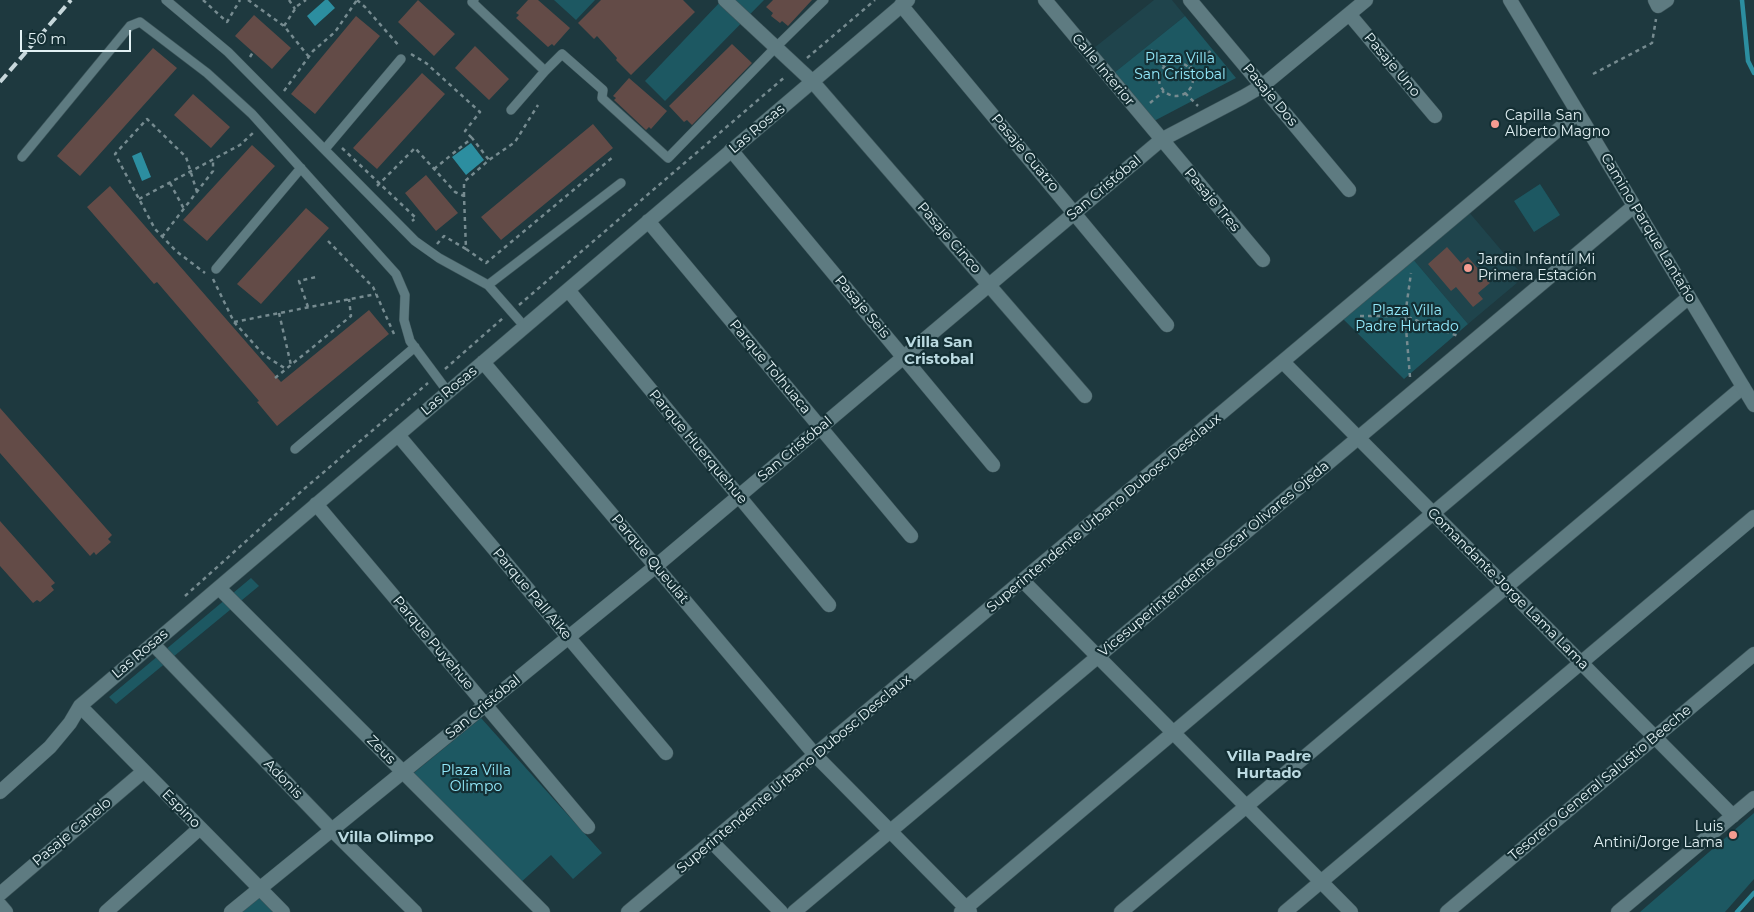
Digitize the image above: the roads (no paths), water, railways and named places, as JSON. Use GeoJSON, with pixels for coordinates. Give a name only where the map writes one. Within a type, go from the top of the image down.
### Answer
{"type":"FeatureCollection","features":[{"type":"Feature","properties":{"kind":"street","name":"Pasaje Cinco"},"geometry":{"type":"LineString","coordinates":[[725,0],[812,82],[990,284],[1085,396]]}},
{"type":"Feature","properties":{"kind":"street","name":"Calle Interior"},"geometry":{"type":"LineString","coordinates":[[1045,0],[1161,140]]}},
{"type":"Feature","properties":{"kind":"street","name":"Pasaje Dos"},"geometry":{"type":"LineString","coordinates":[[1190,0],[1349,190]]}},
{"type":"Feature","properties":{"kind":"street","name":"San Cristóbal"},"geometry":{"type":"LineString","coordinates":[[231,912],[656,566],[1161,140],[1243,98],[1262,86],[1366,0]]}},
{"type":"Feature","properties":{"kind":"street","name":"Camino Parque Lantaño"},"geometry":{"type":"LineString","coordinates":[[1510,0],[1754,405]]}},
{"type":"Feature","properties":{"kind":"street","name":"Las Rosas"},"geometry":{"type":"LineString","coordinates":[[0,792],[50,747],[70,723],[80,706],[904,3]]}},
{"type":"Feature","properties":{"kind":"street","name":"Pasaje Cuatro"},"geometry":{"type":"LineString","coordinates":[[904,3],[1167,325]]}},
{"type":"Feature","properties":{"kind":"street","name":"Pasaje Uno"},"geometry":{"type":"LineString","coordinates":[[1349,14],[1435,116]]}},
{"type":"Feature","properties":{"kind":"street","name":"Superintendente Urbano Dubosc Desclaux"},"geometry":{"type":"LineString","coordinates":[[628,912],[816,756],[1578,113]]}},
{"type":"Feature","properties":{"kind":"street","name":"Pasaje Tres"},"geometry":{"type":"LineString","coordinates":[[1161,140],[1263,260]]}},
{"type":"Feature","properties":{"kind":"street","name":"Pasaje Seis"},"geometry":{"type":"LineString","coordinates":[[732,150],[994,464]]}},
{"type":"Feature","properties":{"kind":"street","name":"Vicesuperintendente Oscar Olivares Ojeda"},"geometry":{"type":"LineString","coordinates":[[794,912],[1634,206]]}},
{"type":"Feature","properties":{"kind":"street","name":"Parque Tolhuaca"},"geometry":{"type":"LineString","coordinates":[[648,222],[911,536]]}},
{"type":"Feature","properties":{"kind":"street","name":"Parque Huerquehue"},"geometry":{"type":"LineString","coordinates":[[568,290],[829,605]]}},
{"type":"Feature","properties":{"kind":"street"},"geometry":{"type":"LineString","coordinates":[[966,911],[1174,732],[1689,297]]}},
{"type":"Feature","properties":{"kind":"street","name":"Parque Queulat"},"geometry":{"type":"LineString","coordinates":[[483,362],[816,756],[966,911]]}},
{"type":"Feature","properties":{"kind":"street","name":"Comandante Jorge Lama Lama"},"geometry":{"type":"LineString","coordinates":[[1283,362],[1733,816]]}},
{"type":"Feature","properties":{"kind":"street"},"geometry":{"type":"LineString","coordinates":[[1121,912],[1743,387]]}},
{"type":"Feature","properties":{"kind":"street","name":"Parque Pall Aike"},"geometry":{"type":"LineString","coordinates":[[398,435],[666,753]]}},
{"type":"Feature","properties":{"kind":"street","name":"Parque Puyehue"},"geometry":{"type":"LineString","coordinates":[[316,504],[588,827]]}},
{"type":"Feature","properties":{"kind":"street"},"geometry":{"type":"LineString","coordinates":[[1285,912],[1754,517]]}},
{"type":"Feature","properties":{"kind":"street"},"geometry":{"type":"LineString","coordinates":[[1023,581],[1351,912]]}},
{"type":"Feature","properties":{"kind":"street","name":"Zeus"},"geometry":{"type":"LineString","coordinates":[[219,588],[543,912]]}},
{"type":"Feature","properties":{"kind":"street","name":"Adonis"},"geometry":{"type":"LineString","coordinates":[[153,644],[332,830],[415,912]]}},
{"type":"Feature","properties":{"kind":"street","name":"Tesorero General Salustio Beeche"},"geometry":{"type":"LineString","coordinates":[[1447,912],[1754,654]]}},
{"type":"Feature","properties":{"kind":"street","name":"Espino"},"geometry":{"type":"LineString","coordinates":[[80,706],[283,912]]}},
{"type":"Feature","properties":{"kind":"street","name":"Pasaje Canelo"},"geometry":{"type":"LineString","coordinates":[[0,894],[144,771]]}},
{"type":"Feature","properties":{"kind":"street"},"geometry":{"type":"LineString","coordinates":[[1618,912],[1754,798]]}},
{"type":"Feature","properties":{"kind":"street"},"geometry":{"type":"LineString","coordinates":[[106,912],[200,828]]}},
{"type":"Feature","properties":{"kind":"street"},"geometry":{"type":"LineString","coordinates":[[712,842],[781,912]]}},
{"type":"Feature","properties":{"kind":"street"},"geometry":{"type":"LineString","coordinates":[[0,905],[6,912]]}},
{"type":"Feature","properties":{"kind":"lane"},"geometry":{"type":"LineString","coordinates":[[166,0],[228,52],[415,241],[439,258],[488,285],[524,327]]}},
{"type":"Feature","properties":{"kind":"lane"},"geometry":{"type":"LineString","coordinates":[[474,0],[472,2],[545,71]]}},
{"type":"Feature","properties":{"kind":"lane"},"geometry":{"type":"LineString","coordinates":[[511,110],[562,54],[603,90],[602,98],[668,158],[824,0]]}},
{"type":"Feature","properties":{"kind":"lane"},"geometry":{"type":"LineString","coordinates":[[22,157],[130,26],[140,22],[207,73],[261,124],[396,274],[406,295],[404,320],[410,342],[448,392]]}},
{"type":"Feature","properties":{"kind":"lane"},"geometry":{"type":"LineString","coordinates":[[325,149],[401,59]]}},
{"type":"Feature","properties":{"kind":"lane"},"geometry":{"type":"LineString","coordinates":[[214,274],[301,168]]}},
{"type":"Feature","properties":{"kind":"lane"},"geometry":{"type":"LineString","coordinates":[[488,285],[621,183]]}},
{"type":"Feature","properties":{"kind":"lane"},"geometry":{"type":"LineString","coordinates":[[295,449],[415,347]]}},
{"type":"Feature","properties":{"kind":"waterway"},"geometry":{"type":"LineString","coordinates":[[1742,0],[1748,61],[1754,73]]}},
{"type":"Feature","properties":{"kind":"waterway"},"geometry":{"type":"LineString","coordinates":[[1737,912],[1754,893]]}},
{"type":"Feature","properties":{"kind":"railway"},"geometry":{"type":"LineString","coordinates":[[0,82],[71,0]]}},
{"type":"Feature","properties":{"kind":"place","name":"Capilla San Alberto Magno"},"geometry":{"type":"Point","coordinates":[1495,124]}},
{"type":"Feature","properties":{"kind":"place","name":"Jardin Infantíl Mi Primera Estación"},"geometry":{"type":"Point","coordinates":[1468,268]}},
{"type":"Feature","properties":{"kind":"place","name":"Luis Antini/Jorge Lama"},"geometry":{"type":"Point","coordinates":[1733,835]}},
{"type":"Feature","properties":{"kind":"district","name":"Villa San Cristobal"},"geometry":{"type":"Point","coordinates":[939,352]}},
{"type":"Feature","properties":{"kind":"district","name":"Villa Padre Hurtado"},"geometry":{"type":"Point","coordinates":[1269,766]}},
{"type":"Feature","properties":{"kind":"district","name":"Villa Olimpo"},"geometry":{"type":"Point","coordinates":[386,838]}},
{"type":"Feature","properties":{"kind":"park label","name":"Plaza Villa San Cristobal"},"geometry":{"type":"Point","coordinates":[1180,68]}},
{"type":"Feature","properties":{"kind":"park label","name":"Plaza Villa Padre Hurtado"},"geometry":{"type":"Point","coordinates":[1407,320]}},
{"type":"Feature","properties":{"kind":"park label","name":"Plaza Villa Olimpo"},"geometry":{"type":"Point","coordinates":[476,780]}}]}
